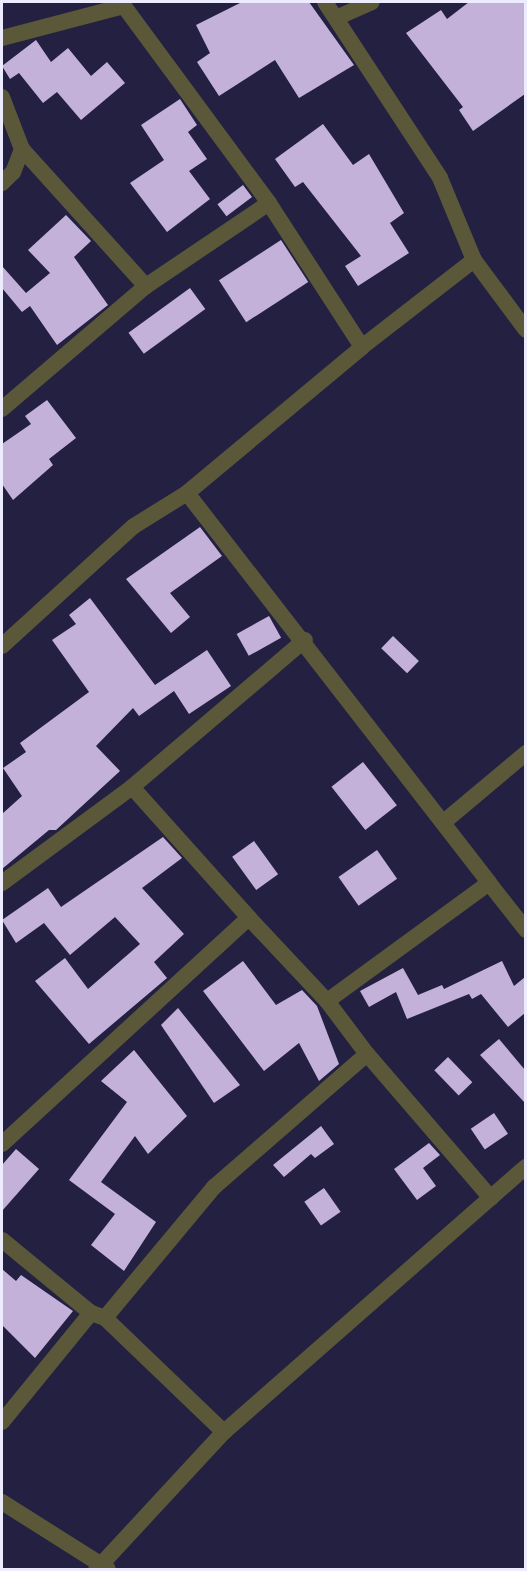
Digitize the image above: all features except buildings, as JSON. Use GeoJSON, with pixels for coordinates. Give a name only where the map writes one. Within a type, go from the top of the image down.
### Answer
{"type":"FeatureCollection","features":[{"type":"Feature","properties":{"kind":"street"},"geometry":{"type":"LineString","coordinates":[[325,2],[440,178],[474,261],[525,330]]}},
{"type":"Feature","properties":{"kind":"street"},"geometry":{"type":"LineString","coordinates":[[336,18],[372,2]]}},
{"type":"Feature","properties":{"kind":"street"},"geometry":{"type":"LineString","coordinates":[[2,38],[122,4],[269,203],[362,348]]}},
{"type":"Feature","properties":{"kind":"street"},"geometry":{"type":"LineString","coordinates":[[2,97],[22,149],[146,285]]}},
{"type":"Feature","properties":{"kind":"street"},"geometry":{"type":"LineString","coordinates":[[2,183],[13,172],[22,149]]}},
{"type":"Feature","properties":{"kind":"street"},"geometry":{"type":"LineString","coordinates":[[2,409],[146,285],[269,203]]}},
{"type":"Feature","properties":{"kind":"street"},"geometry":{"type":"LineString","coordinates":[[2,646],[134,526],[187,493],[362,348],[474,261]]}},
{"type":"Feature","properties":{"kind":"street"},"geometry":{"type":"LineString","coordinates":[[187,493],[446,821],[525,930]]}},
{"type":"Feature","properties":{"kind":"street"},"geometry":{"type":"LineString","coordinates":[[2,883],[132,787],[305,640]]}},
{"type":"Feature","properties":{"kind":"street"},"geometry":{"type":"LineString","coordinates":[[446,821],[525,753]]}},
{"type":"Feature","properties":{"kind":"street"},"geometry":{"type":"LineString","coordinates":[[132,787],[327,1001],[368,1054],[492,1198]]}},
{"type":"Feature","properties":{"kind":"street"},"geometry":{"type":"LineString","coordinates":[[327,1001],[489,883]]}},
{"type":"Feature","properties":{"kind":"street"},"geometry":{"type":"LineString","coordinates":[[2,1144],[249,918]]}},
{"type":"Feature","properties":{"kind":"street"},"geometry":{"type":"LineString","coordinates":[[2,1422],[214,1187],[368,1054]]}},
{"type":"Feature","properties":{"kind":"street"},"geometry":{"type":"LineString","coordinates":[[2,1502],[102,1568],[224,1432],[525,1167]]}},
{"type":"Feature","properties":{"kind":"street"},"geometry":{"type":"LineString","coordinates":[[2,1240],[98,1316],[224,1432]]}}]}
